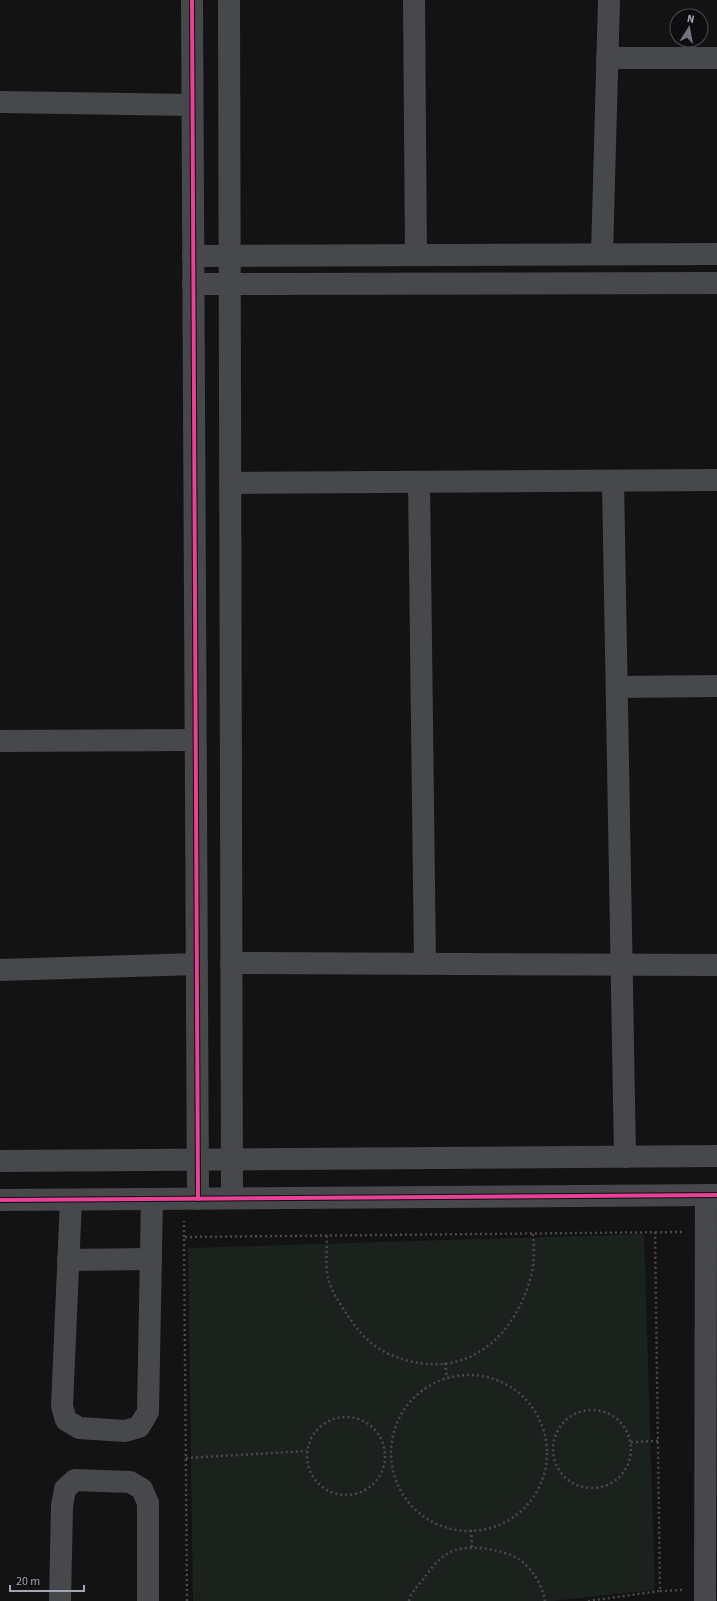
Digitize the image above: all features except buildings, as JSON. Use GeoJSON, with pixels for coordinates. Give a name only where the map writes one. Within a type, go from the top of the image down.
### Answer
{"type":"FeatureCollection","features":[{"type":"Feature","properties":{"kind":"street"},"geometry":{"type":"LineString","coordinates":[[192,0],[198,1199]]}},
{"type":"Feature","properties":{"kind":"street"},"geometry":{"type":"LineString","coordinates":[[229,0],[232,1198]]}},
{"type":"Feature","properties":{"kind":"street"},"geometry":{"type":"LineString","coordinates":[[414,0],[416,255]]}},
{"type":"Feature","properties":{"kind":"street"},"geometry":{"type":"LineString","coordinates":[[602,254],[609,0]]}},
{"type":"Feature","properties":{"kind":"street"},"geometry":{"type":"LineString","coordinates":[[607,58],[717,58]]}},
{"type":"Feature","properties":{"kind":"street"},"geometry":{"type":"LineString","coordinates":[[0,102],[192,105]]}},
{"type":"Feature","properties":{"kind":"street"},"geometry":{"type":"LineString","coordinates":[[193,256],[717,254]]}},
{"type":"Feature","properties":{"kind":"street"},"geometry":{"type":"LineString","coordinates":[[193,284],[717,283]]}},
{"type":"Feature","properties":{"kind":"street"},"geometry":{"type":"LineString","coordinates":[[230,483],[717,480]]}},
{"type":"Feature","properties":{"kind":"street"},"geometry":{"type":"LineString","coordinates":[[614,481],[625,1157]]}},
{"type":"Feature","properties":{"kind":"street"},"geometry":{"type":"LineString","coordinates":[[419,482],[425,964]]}},
{"type":"Feature","properties":{"kind":"street"},"geometry":{"type":"LineString","coordinates":[[617,687],[717,686]]}},
{"type":"Feature","properties":{"kind":"street"},"geometry":{"type":"LineString","coordinates":[[0,741],[195,740]]}},
{"type":"Feature","properties":{"kind":"street"},"geometry":{"type":"LineString","coordinates":[[231,963],[717,965]]}},
{"type":"Feature","properties":{"kind":"street"},"geometry":{"type":"LineString","coordinates":[[0,970],[197,964]]}},
{"type":"Feature","properties":{"kind":"street"},"geometry":{"type":"LineString","coordinates":[[0,1162],[717,1156]]}},
{"type":"Feature","properties":{"kind":"street"},"geometry":{"type":"LineString","coordinates":[[0,1200],[711,1195],[705,1601]]}},
{"type":"Feature","properties":{"kind":"street"},"geometry":{"type":"LineString","coordinates":[[71,1200],[62,1406],[66,1420],[79,1428],[125,1431],[139,1427],[148,1412],[152,1199]]}},
{"type":"Feature","properties":{"kind":"street"},"geometry":{"type":"LineString","coordinates":[[68,1260],[151,1259]]}},
{"type":"Feature","properties":{"kind":"street"},"geometry":{"type":"LineString","coordinates":[[60,1601],[62,1506],[65,1489],[75,1480],[130,1482],[142,1489],[148,1503],[148,1601]]}},
{"type":"Feature","properties":{"kind":"path"},"geometry":{"type":"LineString","coordinates":[[187,1601],[184,1237],[655,1232],[660,1591],[588,1601]]}},
{"type":"Feature","properties":{"kind":"path"},"geometry":{"type":"LineString","coordinates":[[327,1236],[327,1278],[342,1306],[361,1335],[390,1356],[423,1364],[445,1363],[470,1358],[490,1344],[507,1328],[521,1305],[532,1275],[534,1255],[533,1234]]}},
{"type":"Feature","properties":{"kind":"path"},"geometry":{"type":"LineString","coordinates":[[445,1363],[447,1378]]}},
{"type":"Feature","properties":{"kind":"path"},"geometry":{"type":"LineString","coordinates":[[460,1374],[488,1376],[513,1387],[533,1406],[545,1430],[547,1450],[548,1457],[542,1484],[527,1507],[505,1523],[482,1530],[456,1530],[432,1522],[412,1508],[398,1487],[391,1463],[392,1438],[400,1415],[416,1395],[436,1381],[460,1374]]}},
{"type":"Feature","properties":{"kind":"path"},"geometry":{"type":"LineString","coordinates":[[589,1410],[601,1410],[612,1415],[622,1423],[629,1434],[632,1448],[630,1461],[623,1474],[612,1482],[600,1487],[586,1488],[562,1475],[555,1463],[553,1451],[554,1439],[559,1428],[567,1419],[577,1412],[589,1410]]}},
{"type":"Feature","properties":{"kind":"path"},"geometry":{"type":"LineString","coordinates":[[343,1416],[366,1422],[376,1430],[383,1442],[386,1455],[383,1469],[377,1480],[366,1490],[354,1495],[340,1495],[327,1490],[316,1482],[309,1470],[306,1458],[307,1451],[312,1435],[320,1426],[343,1416]]}},
{"type":"Feature","properties":{"kind":"path"},"geometry":{"type":"LineString","coordinates":[[630,1442],[658,1441]]}},
{"type":"Feature","properties":{"kind":"path"},"geometry":{"type":"LineString","coordinates":[[547,1450],[553,1451]]}},
{"type":"Feature","properties":{"kind":"path"},"geometry":{"type":"LineString","coordinates":[[186,1458],[307,1451]]}},
{"type":"Feature","properties":{"kind":"path"},"geometry":{"type":"LineString","coordinates":[[386,1455],[391,1455]]}},
{"type":"Feature","properties":{"kind":"path"},"geometry":{"type":"LineString","coordinates":[[471,1530],[472,1547]]}},
{"type":"Feature","properties":{"kind":"path"},"geometry":{"type":"LineString","coordinates":[[409,1601],[411,1594],[433,1566],[447,1553],[472,1547],[498,1551],[520,1560],[533,1574],[543,1591],[545,1601]]}},
{"type":"Feature","properties":{"kind":"shaded area"},"geometry":{"type":"Polygon","coordinates":[[[644,1234],[655,1590],[551,1601],[193,1601],[188,1248],[644,1234]]]}},
{"type":"Feature","properties":{"kind":"cycle path"},"geometry":{"type":"LineString","coordinates":[[192,0],[198,1199]]}},
{"type":"Feature","properties":{"kind":"cycle path"},"geometry":{"type":"LineString","coordinates":[[0,1200],[717,1195]]}}]}
